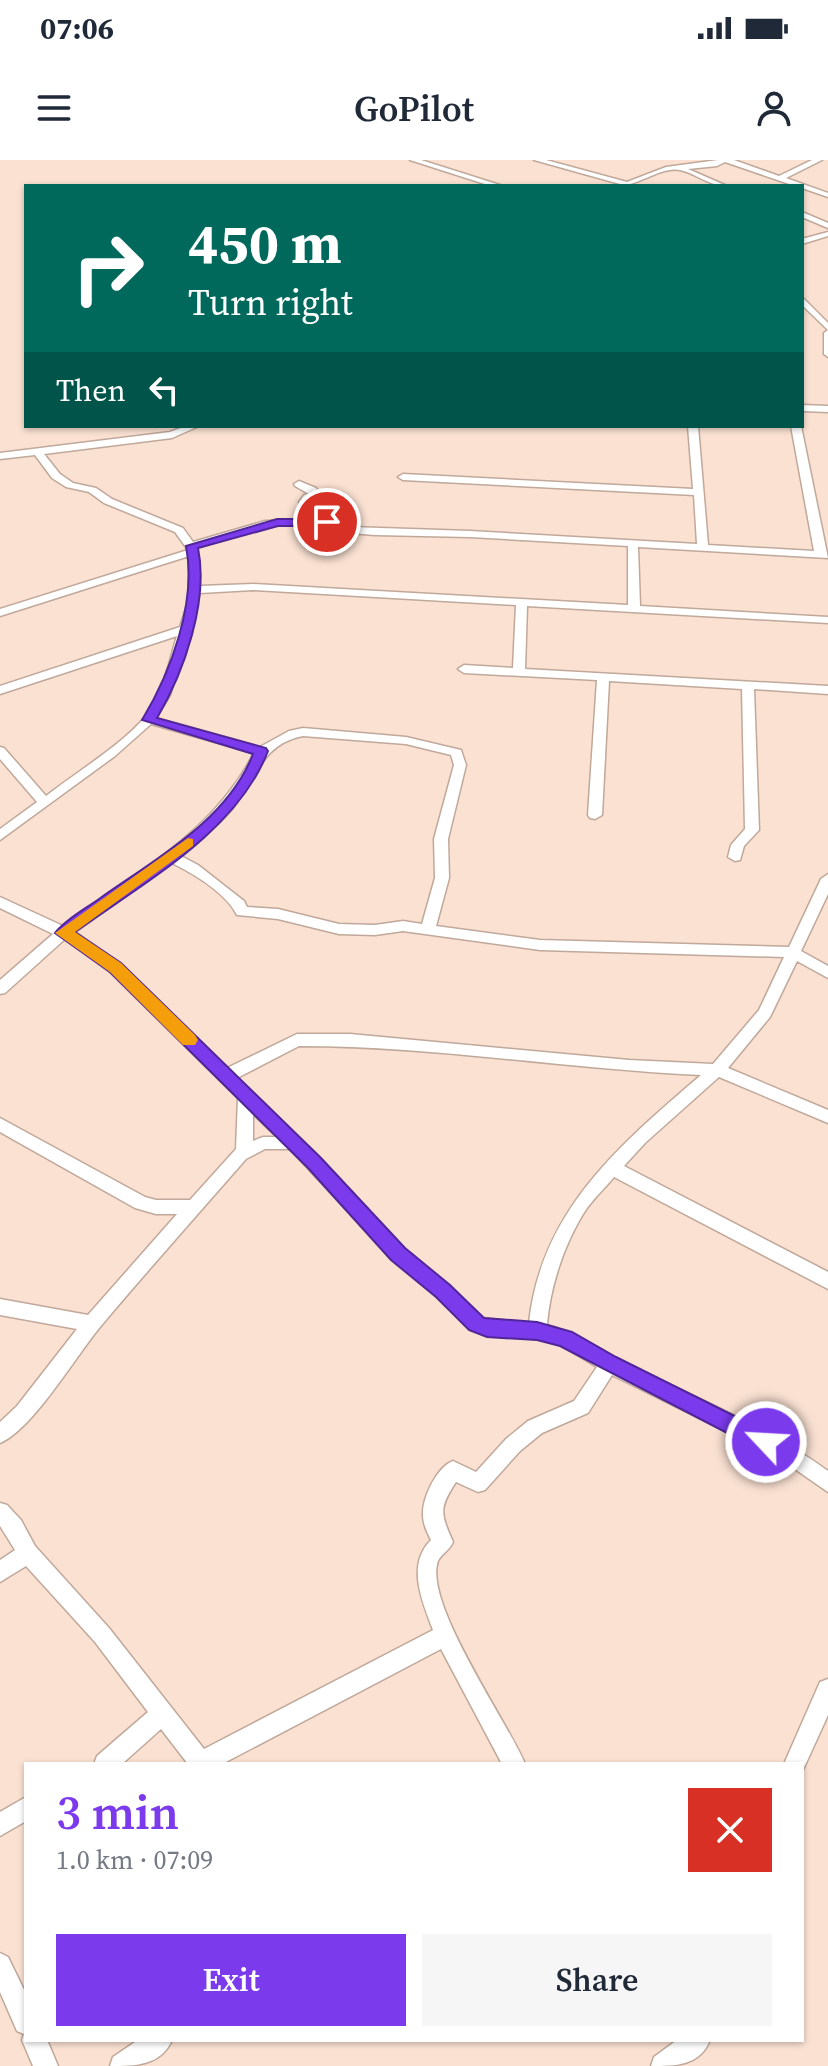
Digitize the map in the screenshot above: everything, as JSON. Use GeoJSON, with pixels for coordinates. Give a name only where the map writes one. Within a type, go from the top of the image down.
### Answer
{"type":"FeatureCollection","features":[{"type":"Feature","properties":{"kind":"street"},"geometry":{"type":"LineString","coordinates":[[414,160],[492,184]]}},
{"type":"Feature","properties":{"kind":"street"},"geometry":{"type":"LineString","coordinates":[[538,160],[622,184]]}},
{"type":"Feature","properties":{"kind":"street"},"geometry":{"type":"LineString","coordinates":[[628,184],[678,167],[717,164],[725,160],[798,184]]}},
{"type":"Feature","properties":{"kind":"street"},"geometry":{"type":"LineString","coordinates":[[780,178],[818,160]]}},
{"type":"Feature","properties":{"kind":"street"},"geometry":{"type":"LineString","coordinates":[[678,167],[718,184]]}},
{"type":"Feature","properties":{"kind":"street"},"geometry":{"type":"LineString","coordinates":[[804,186],[828,194]]}},
{"type":"Feature","properties":{"kind":"street"},"geometry":{"type":"LineString","coordinates":[[804,215],[828,226]]}},
{"type":"Feature","properties":{"kind":"street"},"geometry":{"type":"LineString","coordinates":[[804,241],[828,234]]}},
{"type":"Feature","properties":{"kind":"street"},"geometry":{"type":"LineString","coordinates":[[804,302],[827,327],[828,354]]}},
{"type":"Feature","properties":{"kind":"street"},"geometry":{"type":"LineString","coordinates":[[804,408],[828,409]]}},
{"type":"Feature","properties":{"kind":"street"},"geometry":{"type":"LineString","coordinates":[[0,456],[172,435],[189,428]]}},
{"type":"Feature","properties":{"kind":"street"},"geometry":{"type":"LineString","coordinates":[[693,428],[703,549]]}},
{"type":"Feature","properties":{"kind":"street"},"geometry":{"type":"LineString","coordinates":[[0,613],[277,522],[327,522],[350,530],[375,532],[470,534],[824,555],[796,428]]}},
{"type":"Feature","properties":{"kind":"street"},"geometry":{"type":"LineString","coordinates":[[0,836],[101,761],[149,720],[164,695],[196,590],[193,548],[179,530],[108,501],[92,490],[64,481],[36,450]]}},
{"type":"Feature","properties":{"kind":"street"},"geometry":{"type":"LineString","coordinates":[[403,477],[696,492]]}},
{"type":"Feature","properties":{"kind":"street"},"geometry":{"type":"LineString","coordinates":[[299,484],[312,490],[317,498],[308,497],[304,502],[306,508],[320,511],[327,522]]}},
{"type":"Feature","properties":{"kind":"street"},"geometry":{"type":"LineString","coordinates":[[633,544],[634,608]]}},
{"type":"Feature","properties":{"kind":"street"},"geometry":{"type":"LineString","coordinates":[[196,590],[253,587],[828,620]]}},
{"type":"Feature","properties":{"kind":"street"},"geometry":{"type":"LineString","coordinates":[[519,672],[522,602]]}},
{"type":"Feature","properties":{"kind":"street"},"geometry":{"type":"LineString","coordinates":[[0,690],[186,629]]}},
{"type":"Feature","properties":{"kind":"street"},"geometry":{"type":"LineString","coordinates":[[464,669],[828,690]]}},
{"type":"Feature","properties":{"kind":"street"},"geometry":{"type":"LineString","coordinates":[[595,815],[603,677]]}},
{"type":"Feature","properties":{"kind":"street"},"geometry":{"type":"LineString","coordinates":[[735,857],[738,845],[752,830],[748,685]]}},
{"type":"Feature","properties":{"kind":"street"},"geometry":{"type":"LineString","coordinates":[[149,720],[261,751],[303,732],[447,747],[457,753],[460,765],[441,839],[442,878],[428,929]]}},
{"type":"Feature","properties":{"kind":"street"},"geometry":{"type":"LineString","coordinates":[[0,751],[44,802]]}},
{"type":"Feature","properties":{"kind":"street"},"geometry":{"type":"LineString","coordinates":[[0,989],[64,933],[171,856],[231,804],[251,776],[261,751]]}},
{"type":"Feature","properties":{"kind":"street"},"geometry":{"type":"LineString","coordinates":[[171,856],[193,868],[248,914],[278,914],[347,930],[403,926],[540,945],[792,952],[828,973]]}},
{"type":"Feature","properties":{"kind":"street"},"geometry":{"type":"LineString","coordinates":[[537,1331],[540,1302],[561,1240],[580,1204],[639,1138],[717,1070],[765,1013],[828,879]]}},
{"type":"Feature","properties":{"kind":"street"},"geometry":{"type":"LineString","coordinates":[[0,902],[64,933],[115,968],[294,1143],[398,1254],[443,1291],[476,1324],[487,1328],[537,1331],[565,1338],[609,1364],[783,1450],[828,1483]]}},
{"type":"Feature","properties":{"kind":"street"},"geometry":{"type":"LineString","coordinates":[[226,1076],[278,1047],[314,1038],[629,1066],[717,1070],[828,1117]]}},
{"type":"Feature","properties":{"kind":"street"},"geometry":{"type":"LineString","coordinates":[[244,1151],[246,1096]]}},
{"type":"Feature","properties":{"kind":"street"},"geometry":{"type":"LineString","coordinates":[[0,1124],[141,1203],[156,1207],[193,1207]]}},
{"type":"Feature","properties":{"kind":"street"},"geometry":{"type":"LineString","coordinates":[[0,1434],[24,1412],[92,1324],[244,1151],[263,1143],[294,1143]]}},
{"type":"Feature","properties":{"kind":"street"},"geometry":{"type":"LineString","coordinates":[[614,1169],[828,1281]]}},
{"type":"Feature","properties":{"kind":"street"},"geometry":{"type":"LineString","coordinates":[[0,1307],[92,1324]]}},
{"type":"Feature","properties":{"kind":"street"},"geometry":{"type":"LineString","coordinates":[[513,1762],[445,1635],[427,1576],[428,1560],[443,1542],[431,1523],[433,1500],[453,1470],[478,1483],[513,1445],[535,1427],[581,1407],[609,1364]]}},
{"type":"Feature","properties":{"kind":"street"},"geometry":{"type":"LineString","coordinates":[[0,1512],[14,1527],[28,1553],[102,1635],[201,1762]]}},
{"type":"Feature","properties":{"kind":"street"},"geometry":{"type":"LineString","coordinates":[[0,1572],[28,1553]]}},
{"type":"Feature","properties":{"kind":"street"},"geometry":{"type":"LineString","coordinates":[[204,1762],[445,1635]]}},
{"type":"Feature","properties":{"kind":"street"},"geometry":{"type":"LineString","coordinates":[[796,1762],[828,1690]]}},
{"type":"Feature","properties":{"kind":"street"},"geometry":{"type":"LineString","coordinates":[[107,1762],[163,1713]]}},
{"type":"Feature","properties":{"kind":"street"},"geometry":{"type":"LineString","coordinates":[[0,1825],[24,1809]]}},
{"type":"Feature","properties":{"kind":"street"},"geometry":{"type":"LineString","coordinates":[[0,1965],[24,2018]]}},
{"type":"Feature","properties":{"kind":"street"},"geometry":{"type":"LineString","coordinates":[[35,2042],[46,2066]]}},
{"type":"Feature","properties":{"kind":"street"},"geometry":{"type":"LineString","coordinates":[[122,2066],[157,2042]]}},
{"type":"Feature","properties":{"kind":"street"},"geometry":{"type":"LineString","coordinates":[[663,2066],[695,2042]]}},
{"type":"Feature","properties":{"kind":"slow traffic"},"geometry":{"type":"LineString","coordinates":[[188,843],[64,933],[115,968],[189,1040]]}},
{"type":"Feature","properties":{"kind":"route"},"geometry":{"type":"LineString","coordinates":[[327,522],[265,524],[192,546],[197,571],[195,599],[164,695],[149,720],[261,751],[251,776],[231,804],[171,856],[64,933],[115,968],[314,1163],[398,1254],[443,1291],[476,1324],[487,1328],[537,1331],[565,1338],[609,1364],[766,1442]]}}]}
